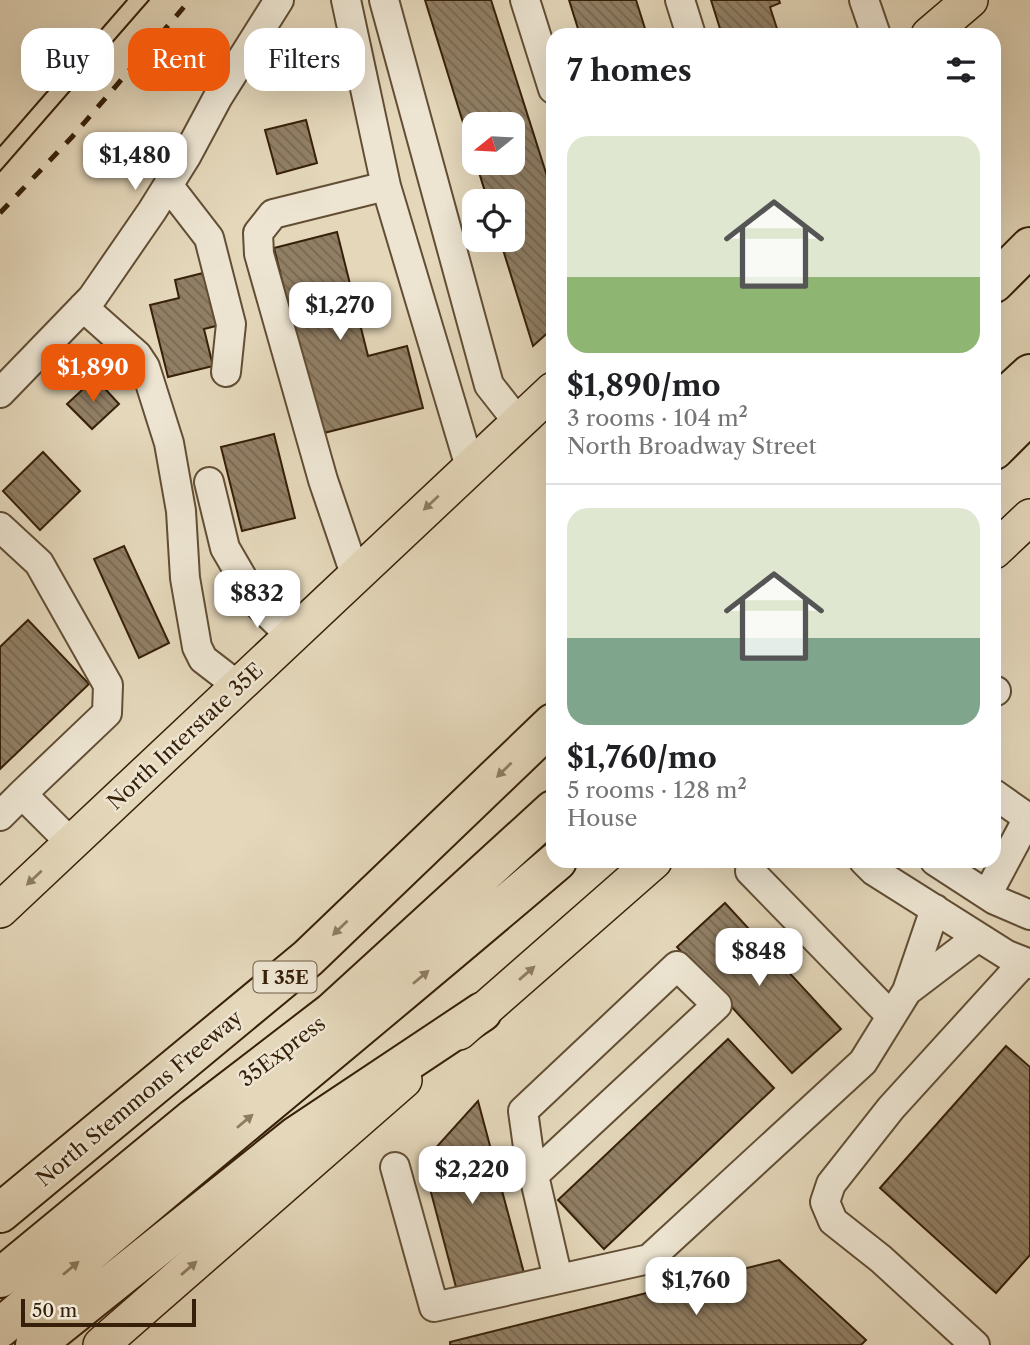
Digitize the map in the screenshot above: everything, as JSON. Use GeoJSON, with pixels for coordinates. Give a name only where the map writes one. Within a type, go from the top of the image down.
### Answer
{"type":"FeatureCollection","features":[{"type":"Feature","properties":{"kind":"highway"},"geometry":{"type":"LineString","coordinates":[[1001,276],[1030,247]]}},
{"type":"Feature","properties":{"kind":"highway"},"geometry":{"type":"LineString","coordinates":[[1001,401],[1030,374]]}},
{"type":"Feature","properties":{"kind":"highway"},"geometry":{"type":"LineString","coordinates":[[1001,443],[1030,414]]}},
{"type":"Feature","properties":{"kind":"highway","name":"North Stemmons Freeway"},"geometry":{"type":"LineString","coordinates":[[0,1213],[308,958],[546,730]]}},
{"type":"Feature","properties":{"kind":"highway","name":"35Express"},"geometry":{"type":"LineString","coordinates":[[0,1278],[194,1118],[332,1012],[546,816]]}},
{"type":"Feature","properties":{"kind":"highway"},"geometry":{"type":"LineString","coordinates":[[0,1328],[549,868]]}},
{"type":"Feature","properties":{"kind":"highway"},"geometry":{"type":"LineString","coordinates":[[35,1345],[296,1136],[482,1012]]}},
{"type":"Feature","properties":{"kind":"main road"},"geometry":{"type":"LineString","coordinates":[[937,28],[970,0]]}},
{"type":"Feature","properties":{"kind":"main road","name":"North Interstate 35E"},"geometry":{"type":"LineString","coordinates":[[0,910],[546,396]]}},
{"type":"Feature","properties":{"kind":"main road"},"geometry":{"type":"LineString","coordinates":[[1001,544],[1030,517]]}},
{"type":"Feature","properties":{"kind":"main road"},"geometry":{"type":"LineString","coordinates":[[101,1345],[646,868]]}},
{"type":"Feature","properties":{"kind":"street"},"geometry":{"type":"LineString","coordinates":[[0,393],[83,307],[145,222],[279,0]]}},
{"type":"Feature","properties":{"kind":"street"},"geometry":{"type":"LineString","coordinates":[[346,0],[386,186],[470,467]]}},
{"type":"Feature","properties":{"kind":"street"},"geometry":{"type":"LineString","coordinates":[[384,0],[489,385],[518,422]]}},
{"type":"Feature","properties":{"kind":"street"},"geometry":{"type":"LineString","coordinates":[[525,0],[546,67]]}},
{"type":"Feature","properties":{"kind":"street"},"geometry":{"type":"LineString","coordinates":[[680,0],[689,28]]}},
{"type":"Feature","properties":{"kind":"street"},"geometry":{"type":"LineString","coordinates":[[864,0],[874,28]]}},
{"type":"Feature","properties":{"kind":"street"},"geometry":{"type":"LineString","coordinates":[[168,185],[209,238],[231,324],[226,372]]}},
{"type":"Feature","properties":{"kind":"street"},"geometry":{"type":"LineString","coordinates":[[355,574],[319,467],[259,254],[258,233],[273,214],[386,186]]}},
{"type":"Feature","properties":{"kind":"street"},"geometry":{"type":"LineString","coordinates":[[83,307],[136,355],[145,367],[169,443],[179,497],[185,578],[197,647],[203,659],[238,686]]}},
{"type":"Feature","properties":{"kind":"street"},"geometry":{"type":"LineString","coordinates":[[209,482],[225,548],[257,603],[291,636]]}},
{"type":"Feature","properties":{"kind":"street"},"geometry":{"type":"LineString","coordinates":[[0,527],[39,563],[108,685],[107,713],[0,816]]}},
{"type":"Feature","properties":{"kind":"street"},"geometry":{"type":"LineString","coordinates":[[22,794],[71,843]]}},
{"type":"Feature","properties":{"kind":"street"},"geometry":{"type":"LineString","coordinates":[[987,895],[1029,818],[1001,799]]}},
{"type":"Feature","properties":{"kind":"street"},"geometry":{"type":"LineString","coordinates":[[871,868],[1007,955],[1027,963],[891,1108],[831,1184],[825,1202],[833,1221],[881,1259],[975,1345]]}},
{"type":"Feature","properties":{"kind":"street"},"geometry":{"type":"LineString","coordinates":[[945,868],[987,895],[1030,915]]}},
{"type":"Feature","properties":{"kind":"street"},"geometry":{"type":"LineString","coordinates":[[750,871],[891,1016]]}},
{"type":"Feature","properties":{"kind":"street"},"geometry":{"type":"LineString","coordinates":[[395,1167],[434,1307],[649,1259],[863,1062],[907,991],[934,909]]}},
{"type":"Feature","properties":{"kind":"street"},"geometry":{"type":"LineString","coordinates":[[907,991],[978,937]]}},
{"type":"Feature","properties":{"kind":"street"},"geometry":{"type":"LineString","coordinates":[[534,1175],[717,1005],[677,966],[523,1111],[534,1175],[558,1279]]}},
{"type":"Feature","properties":{"kind":"building"},"geometry":{"type":"Polygon","coordinates":[[[425,0],[491,0],[546,173],[546,334],[533,346],[504,252],[525,252],[525,189],[484,189],[480,175],[525,175],[525,112],[462,112],[462,119],[425,0]]]}},
{"type":"Feature","properties":{"kind":"building"},"geometry":{"type":"Polygon","coordinates":[[[569,0],[636,0],[645,28],[578,28],[569,0]]]}},
{"type":"Feature","properties":{"kind":"building"},"geometry":{"type":"Polygon","coordinates":[[[711,0],[779,0],[780,3],[770,7],[777,28],[720,28],[711,0]]]}},
{"type":"Feature","properties":{"kind":"building"},"geometry":{"type":"Polygon","coordinates":[[[306,120],[317,163],[277,174],[265,130],[306,120]]]}},
{"type":"Feature","properties":{"kind":"building"},"geometry":{"type":"Polygon","coordinates":[[[337,232],[368,356],[407,346],[423,408],[320,434],[274,248],[337,232]]]}},
{"type":"Feature","properties":{"kind":"building"},"geometry":{"type":"Polygon","coordinates":[[[207,272],[220,325],[204,329],[213,366],[168,377],[150,305],[179,298],[175,280],[207,272]]]}},
{"type":"Feature","properties":{"kind":"building"},"geometry":{"type":"Polygon","coordinates":[[[95,378],[119,404],[92,429],[67,404],[95,378]]]}},
{"type":"Feature","properties":{"kind":"building"},"geometry":{"type":"Polygon","coordinates":[[[274,434],[295,518],[242,531],[221,447],[274,434]]]}},
{"type":"Feature","properties":{"kind":"building"},"geometry":{"type":"Polygon","coordinates":[[[43,452],[80,491],[40,530],[3,491],[43,452]]]}},
{"type":"Feature","properties":{"kind":"building"},"geometry":{"type":"Polygon","coordinates":[[[124,546],[169,643],[139,658],[94,559],[124,546]]]}},
{"type":"Feature","properties":{"kind":"building"},"geometry":{"type":"Polygon","coordinates":[[[28,620],[89,684],[0,769],[0,647],[28,620]]]}},
{"type":"Feature","properties":{"kind":"building"},"geometry":{"type":"Polygon","coordinates":[[[725,903],[841,1029],[792,1073],[677,947],[725,903]]]}},
{"type":"Feature","properties":{"kind":"building"},"geometry":{"type":"Polygon","coordinates":[[[728,1039],[774,1088],[604,1249],[558,1200],[728,1039]]]}},
{"type":"Feature","properties":{"kind":"building"},"geometry":{"type":"Polygon","coordinates":[[[1006,1046],[1030,1067],[1030,1255],[996,1293],[880,1188],[1006,1046]]]}},
{"type":"Feature","properties":{"kind":"building"},"geometry":{"type":"Polygon","coordinates":[[[478,1101],[524,1273],[457,1291],[423,1162],[478,1101]]]}},
{"type":"Feature","properties":{"kind":"building"},"geometry":{"type":"Polygon","coordinates":[[[779,1260],[866,1340],[861,1345],[450,1345],[450,1342],[779,1260]]]}},
{"type":"Feature","properties":{"kind":"tram line"},"geometry":{"type":"LineString","coordinates":[[0,146],[127,0]]}},
{"type":"Feature","properties":{"kind":"tram line"},"geometry":{"type":"LineString","coordinates":[[0,171],[149,0]]}},
{"type":"Feature","properties":{"kind":"railway"},"geometry":{"type":"LineString","coordinates":[[0,213],[72,137],[190,0]]}}]}
